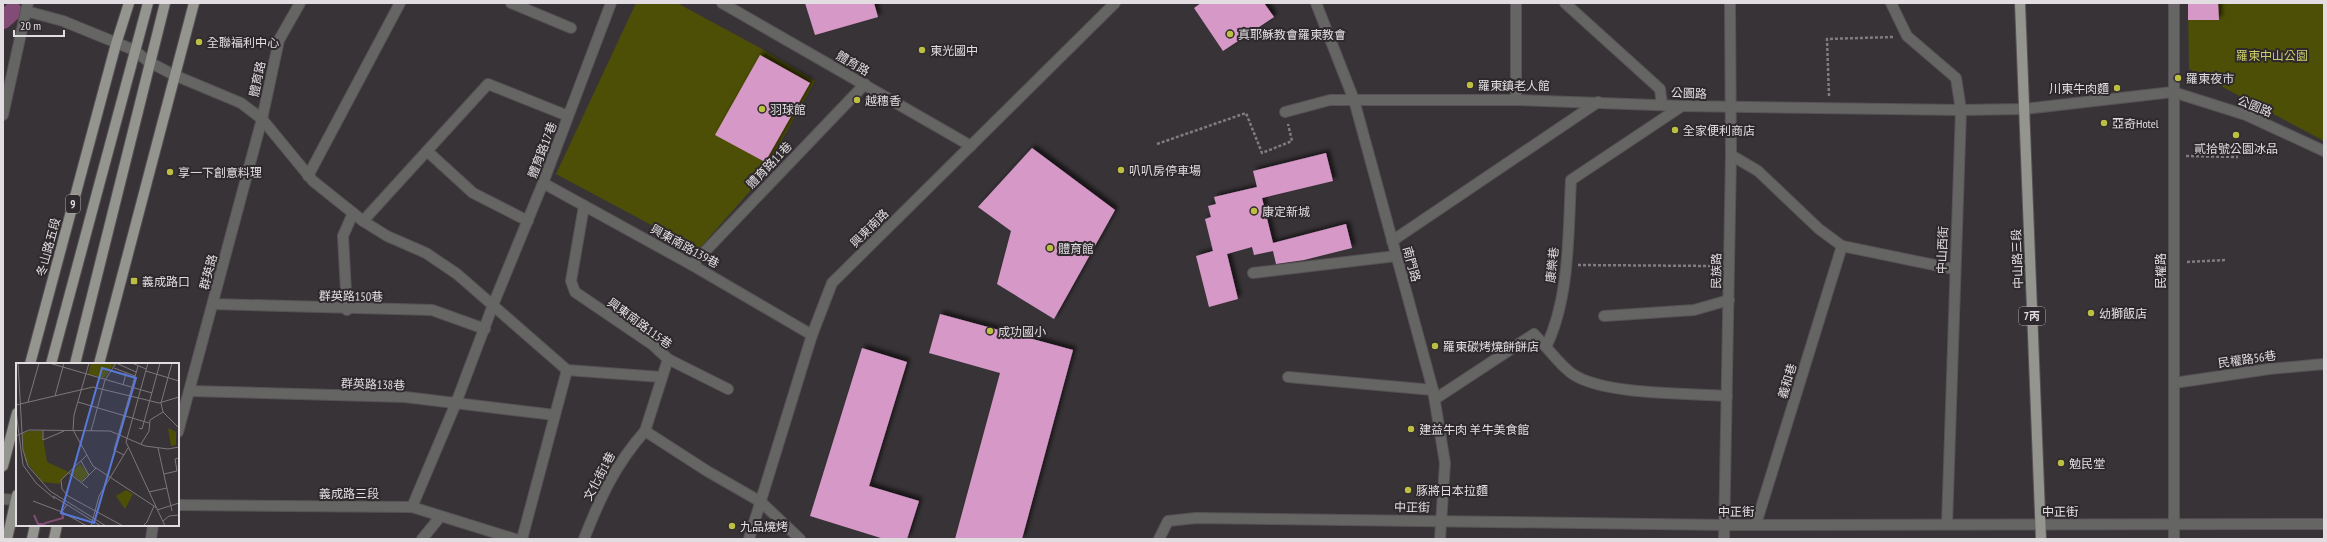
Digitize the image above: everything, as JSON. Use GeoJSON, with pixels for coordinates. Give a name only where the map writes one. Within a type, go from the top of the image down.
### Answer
{"type":"FeatureCollection","features":[{"type":"Feature","properties":{"kind":"main road","name":"9"},"geometry":{"type":"LineString","coordinates":[[116,44],[129,3]]}},
{"type":"Feature","properties":{"kind":"main road","name":"9"},"geometry":{"type":"LineString","coordinates":[[51,363],[134,50],[148,3]]}},
{"type":"Feature","properties":{"kind":"main road"},"geometry":{"type":"LineString","coordinates":[[75,363],[149,62],[165,3]]}},
{"type":"Feature","properties":{"kind":"main road"},"geometry":{"type":"LineString","coordinates":[[99,363],[194,3]]}},
{"type":"Feature","properties":{"kind":"main road","name":"中山路三段"},"geometry":{"type":"LineString","coordinates":[[2020,3],[2041,539]]}},
{"type":"Feature","properties":{"kind":"main road","name":"冬山路五段"},"geometry":{"type":"LineString","coordinates":[[30,363],[116,44]]}},
{"type":"Feature","properties":{"kind":"main road"},"geometry":{"type":"LineString","coordinates":[[3,466],[16,417]]}},
{"type":"Feature","properties":{"kind":"main road"},"geometry":{"type":"LineString","coordinates":[[7,539],[16,502]]}},
{"type":"Feature","properties":{"kind":"main road"},"geometry":{"type":"LineString","coordinates":[[32,539],[35,526]]}},
{"type":"Feature","properties":{"kind":"main road"},"geometry":{"type":"LineString","coordinates":[[54,539],[57,526]]}},
{"type":"Feature","properties":{"kind":"street","name":"體育路"},"geometry":{"type":"LineString","coordinates":[[262,118],[279,40],[300,3]]}},
{"type":"Feature","properties":{"kind":"street"},"geometry":{"type":"LineString","coordinates":[[308,176],[400,3]]}},
{"type":"Feature","properties":{"kind":"street"},"geometry":{"type":"LineString","coordinates":[[510,3],[571,28]]}},
{"type":"Feature","properties":{"kind":"street","name":"體育路17巷"},"geometry":{"type":"LineString","coordinates":[[412,507],[456,403],[493,305],[528,221],[611,3]]}},
{"type":"Feature","properties":{"kind":"street","name":"體育路"},"geometry":{"type":"LineString","coordinates":[[722,3],[971,146]]}},
{"type":"Feature","properties":{"kind":"street","name":"興東南路"},"geometry":{"type":"LineString","coordinates":[[749,539],[812,335],[832,283],[1115,3]]}},
{"type":"Feature","properties":{"kind":"street","name":"南門路"},"geometry":{"type":"LineString","coordinates":[[1316,3],[1354,100],[1434,394],[1445,463],[1440,539]]}},
{"type":"Feature","properties":{"kind":"street"},"geometry":{"type":"LineString","coordinates":[[1516,3],[1516,100]]}},
{"type":"Feature","properties":{"kind":"street"},"geometry":{"type":"LineString","coordinates":[[1565,3],[1660,89],[1662,105]]}},
{"type":"Feature","properties":{"kind":"street","name":"民族路"},"geometry":{"type":"LineString","coordinates":[[1724,539],[1732,107],[1730,3]]}},
{"type":"Feature","properties":{"kind":"street","name":"中山西街"},"geometry":{"type":"LineString","coordinates":[[1891,3],[1908,36],[1956,78],[1961,110],[1954,269],[1947,524]]}},
{"type":"Feature","properties":{"kind":"street","name":"民權路"},"geometry":{"type":"LineString","coordinates":[[2174,3],[2174,539]]}},
{"type":"Feature","properties":{"kind":"street"},"geometry":{"type":"LineString","coordinates":[[3,115],[27,7],[134,50],[149,62],[174,76],[241,103],[262,118],[308,176],[353,213],[387,236],[426,253],[457,274],[567,370],[661,377]]}},
{"type":"Feature","properties":{"kind":"street"},"geometry":{"type":"LineString","coordinates":[[363,221],[488,84],[568,116]]}},
{"type":"Feature","properties":{"kind":"street","name":"體育路11巷"},"geometry":{"type":"LineString","coordinates":[[692,265],[865,84]]}},
{"type":"Feature","properties":{"kind":"street","name":"公園路"},"geometry":{"type":"LineString","coordinates":[[1285,112],[1330,100],[1516,100],[1732,107],[1961,110],[2024,109],[2173,92],[2246,115],[2324,151]]}},
{"type":"Feature","properties":{"kind":"street"},"geometry":{"type":"LineString","coordinates":[[1392,242],[1598,102]]}},
{"type":"Feature","properties":{"kind":"street","name":"康樂巷"},"geometry":{"type":"LineString","coordinates":[[1546,347],[1556,325],[1566,265],[1571,180],[1682,106]]}},
{"type":"Feature","properties":{"kind":"street","name":"群英路"},"geometry":{"type":"LineString","coordinates":[[179,429],[262,118]]}},
{"type":"Feature","properties":{"kind":"street"},"geometry":{"type":"LineString","coordinates":[[427,151],[473,193],[528,221]]}},
{"type":"Feature","properties":{"kind":"street"},"geometry":{"type":"LineString","coordinates":[[1731,155],[1758,171],[1819,229],[1842,246],[1954,269]]}},
{"type":"Feature","properties":{"kind":"street","name":"興東南路139巷"},"geometry":{"type":"LineString","coordinates":[[543,183],[692,265],[812,335]]}},
{"type":"Feature","properties":{"kind":"street","name":"興東南路115巷"},"geometry":{"type":"LineString","coordinates":[[584,206],[571,280],[575,292],[653,345],[668,359],[645,431]]}},
{"type":"Feature","properties":{"kind":"street"},"geometry":{"type":"LineString","coordinates":[[347,310],[343,236],[353,213]]}},
{"type":"Feature","properties":{"kind":"street","name":"義和巷"},"geometry":{"type":"LineString","coordinates":[[1756,524],[1842,246]]}},
{"type":"Feature","properties":{"kind":"street"},"geometry":{"type":"LineString","coordinates":[[1253,273],[1396,256]]}},
{"type":"Feature","properties":{"kind":"street"},"geometry":{"type":"LineString","coordinates":[[1604,316],[1694,310],[1729,300]]}},
{"type":"Feature","properties":{"kind":"street","name":"群英路150巷"},"geometry":{"type":"LineString","coordinates":[[213,304],[347,310],[432,310],[485,329]]}},
{"type":"Feature","properties":{"kind":"street"},"geometry":{"type":"LineString","coordinates":[[1288,377],[1434,394],[1534,334],[1572,374],[1589,382],[1612,388],[1727,396]]}},
{"type":"Feature","properties":{"kind":"street"},"geometry":{"type":"LineString","coordinates":[[668,359],[728,389]]}},
{"type":"Feature","properties":{"kind":"street","name":"民權路56巷"},"geometry":{"type":"LineString","coordinates":[[2174,383],[2269,369],[2324,364]]}},
{"type":"Feature","properties":{"kind":"street"},"geometry":{"type":"LineString","coordinates":[[522,539],[567,370]]}},
{"type":"Feature","properties":{"kind":"street","name":"群英路138巷"},"geometry":{"type":"LineString","coordinates":[[190,391],[405,397],[555,415]]}},
{"type":"Feature","properties":{"kind":"street"},"geometry":{"type":"LineString","coordinates":[[645,431],[707,471],[761,502],[800,539]]}},
{"type":"Feature","properties":{"kind":"street","name":"文化街1巷"},"geometry":{"type":"LineString","coordinates":[[584,539],[603,492],[626,452],[645,431]]}},
{"type":"Feature","properties":{"kind":"street"},"geometry":{"type":"LineString","coordinates":[[3,499],[16,498]]}},
{"type":"Feature","properties":{"kind":"street","name":"義成路三段"},"geometry":{"type":"LineString","coordinates":[[179,505],[412,507],[440,517],[515,539]]}},
{"type":"Feature","properties":{"kind":"street"},"geometry":{"type":"LineString","coordinates":[[422,539],[440,517]]}},
{"type":"Feature","properties":{"kind":"street","name":"中正街"},"geometry":{"type":"LineString","coordinates":[[1159,539],[1168,521],[1196,518],[1442,520],[1724,525],[2324,524]]}},
{"type":"Feature","properties":{"kind":"street"},"geometry":{"type":"LineString","coordinates":[[151,539],[153,526]]}},
{"type":"Feature","properties":{"kind":"path"},"geometry":{"type":"LineString","coordinates":[[1830,108],[1827,39],[1908,36]]}},
{"type":"Feature","properties":{"kind":"path"},"geometry":{"type":"LineString","coordinates":[[1157,144],[1246,113],[1262,153],[1292,141],[1285,112]]}},
{"type":"Feature","properties":{"kind":"path"},"geometry":{"type":"LineString","coordinates":[[2173,155],[2238,157]]}},
{"type":"Feature","properties":{"kind":"path"},"geometry":{"type":"LineString","coordinates":[[2173,263],[2226,260]]}},
{"type":"Feature","properties":{"kind":"path"},"geometry":{"type":"LineString","coordinates":[[1566,265],[1730,266]]}},
{"type":"Feature","properties":{"kind":"green space"},"geometry":{"type":"Polygon","coordinates":[[[636,3],[677,3],[762,49],[815,81],[759,181],[698,250],[556,174],[636,3]]]}},
{"type":"Feature","properties":{"kind":"green space","name":"羅東中山公園"},"geometry":{"type":"Polygon","coordinates":[[[2188,3],[2324,3],[2324,141],[2189,69],[2188,3]]]}},
{"type":"Feature","properties":{"kind":"building"},"geometry":{"type":"Polygon","coordinates":[[[805,3],[874,3],[878,17],[815,35],[805,3]]]}},
{"type":"Feature","properties":{"kind":"building","name":"真耶穌教會羅東教會"},"geometry":{"type":"Polygon","coordinates":[[[1201,3],[1264,3],[1274,17],[1223,51],[1194,8],[1201,3]]]}},
{"type":"Feature","properties":{"kind":"building"},"geometry":{"type":"Polygon","coordinates":[[[2188,3],[2218,3],[2219,20],[2188,20],[2188,3]]]}},
{"type":"Feature","properties":{"kind":"building","name":"羽球館"},"geometry":{"type":"Polygon","coordinates":[[[760,55],[810,83],[765,162],[715,135],[760,55]]]}},
{"type":"Feature","properties":{"kind":"building","name":"體育館"},"geometry":{"type":"Polygon","coordinates":[[[1032,148],[1115,210],[1054,319],[997,284],[1011,231],[978,207],[1032,148]]]}},
{"type":"Feature","properties":{"kind":"building"},"geometry":{"type":"Polygon","coordinates":[[[1326,153],[1333,181],[1262,198],[1273,243],[1346,224],[1352,248],[1304,260],[1276,264],[1273,251],[1254,255],[1252,247],[1227,254],[1238,299],[1209,307],[1196,256],[1213,251],[1205,219],[1211,217],[1208,206],[1216,204],[1214,197],[1257,187],[1253,171],[1326,153]]]}},
{"type":"Feature","properties":{"kind":"building"},"geometry":{"type":"Polygon","coordinates":[[[940,314],[1073,350],[1022,539],[955,539],[1000,373],[929,353],[940,314]]]}},
{"type":"Feature","properties":{"kind":"building"},"geometry":{"type":"Polygon","coordinates":[[[862,348],[907,362],[869,486],[919,501],[907,539],[884,539],[810,516],[862,348]]]}},
{"type":"Feature","properties":{"kind":"waterway"},"geometry":{"type":"LineString","coordinates":[[3,20],[13,11]]}},
{"type":"Feature","properties":{"kind":"place","name":"真耶穌教會羅東教會"},"geometry":{"type":"Point","coordinates":[1230,34]}},
{"type":"Feature","properties":{"kind":"place","name":"全聯福利中心"},"geometry":{"type":"Point","coordinates":[199,42]}},
{"type":"Feature","properties":{"kind":"place","name":"東光國中"},"geometry":{"type":"Point","coordinates":[922,50]}},
{"type":"Feature","properties":{"kind":"place","name":"羅東夜市"},"geometry":{"type":"Point","coordinates":[2178,78]}},
{"type":"Feature","properties":{"kind":"place","name":"羅東鎮老人館"},"geometry":{"type":"Point","coordinates":[1470,85]}},
{"type":"Feature","properties":{"kind":"place","name":"川東牛肉麵"},"geometry":{"type":"Point","coordinates":[2117,88]}},
{"type":"Feature","properties":{"kind":"place","name":"越穗香"},"geometry":{"type":"Point","coordinates":[857,100]}},
{"type":"Feature","properties":{"kind":"place","name":"羽球館"},"geometry":{"type":"Point","coordinates":[762,109]}},
{"type":"Feature","properties":{"kind":"place","name":"亞奇Hotel"},"geometry":{"type":"Point","coordinates":[2104,123]}},
{"type":"Feature","properties":{"kind":"place","name":"全家便利商店"},"geometry":{"type":"Point","coordinates":[1675,130]}},
{"type":"Feature","properties":{"kind":"place","name":"貳拾號公園冰品"},"geometry":{"type":"Point","coordinates":[2236,135]}},
{"type":"Feature","properties":{"kind":"place","name":"叭叭房停車場"},"geometry":{"type":"Point","coordinates":[1121,170]}},
{"type":"Feature","properties":{"kind":"place","name":"享一下創意料理"},"geometry":{"type":"Point","coordinates":[170,172]}},
{"type":"Feature","properties":{"kind":"place","name":"康定新城"},"geometry":{"type":"Point","coordinates":[1254,211]}},
{"type":"Feature","properties":{"kind":"place","name":"體育館"},"geometry":{"type":"Point","coordinates":[1050,248]}},
{"type":"Feature","properties":{"kind":"place","name":"義成路口"},"geometry":{"type":"Point","coordinates":[134,281]}},
{"type":"Feature","properties":{"kind":"place","name":"幼獅飯店"},"geometry":{"type":"Point","coordinates":[2091,313]}},
{"type":"Feature","properties":{"kind":"place","name":"成功國小"},"geometry":{"type":"Point","coordinates":[990,331]}},
{"type":"Feature","properties":{"kind":"place","name":"羅東碳烤燒餅餅店"},"geometry":{"type":"Point","coordinates":[1435,346]}},
{"type":"Feature","properties":{"kind":"place","name":"建益牛肉 羊牛美食館"},"geometry":{"type":"Point","coordinates":[1411,429]}},
{"type":"Feature","properties":{"kind":"place","name":"勉民堂"},"geometry":{"type":"Point","coordinates":[2061,463]}},
{"type":"Feature","properties":{"kind":"place","name":"豚將日本拉麵"},"geometry":{"type":"Point","coordinates":[1408,490]}},
{"type":"Feature","properties":{"kind":"place","name":"九品燒烤"},"geometry":{"type":"Point","coordinates":[732,526]}}]}
